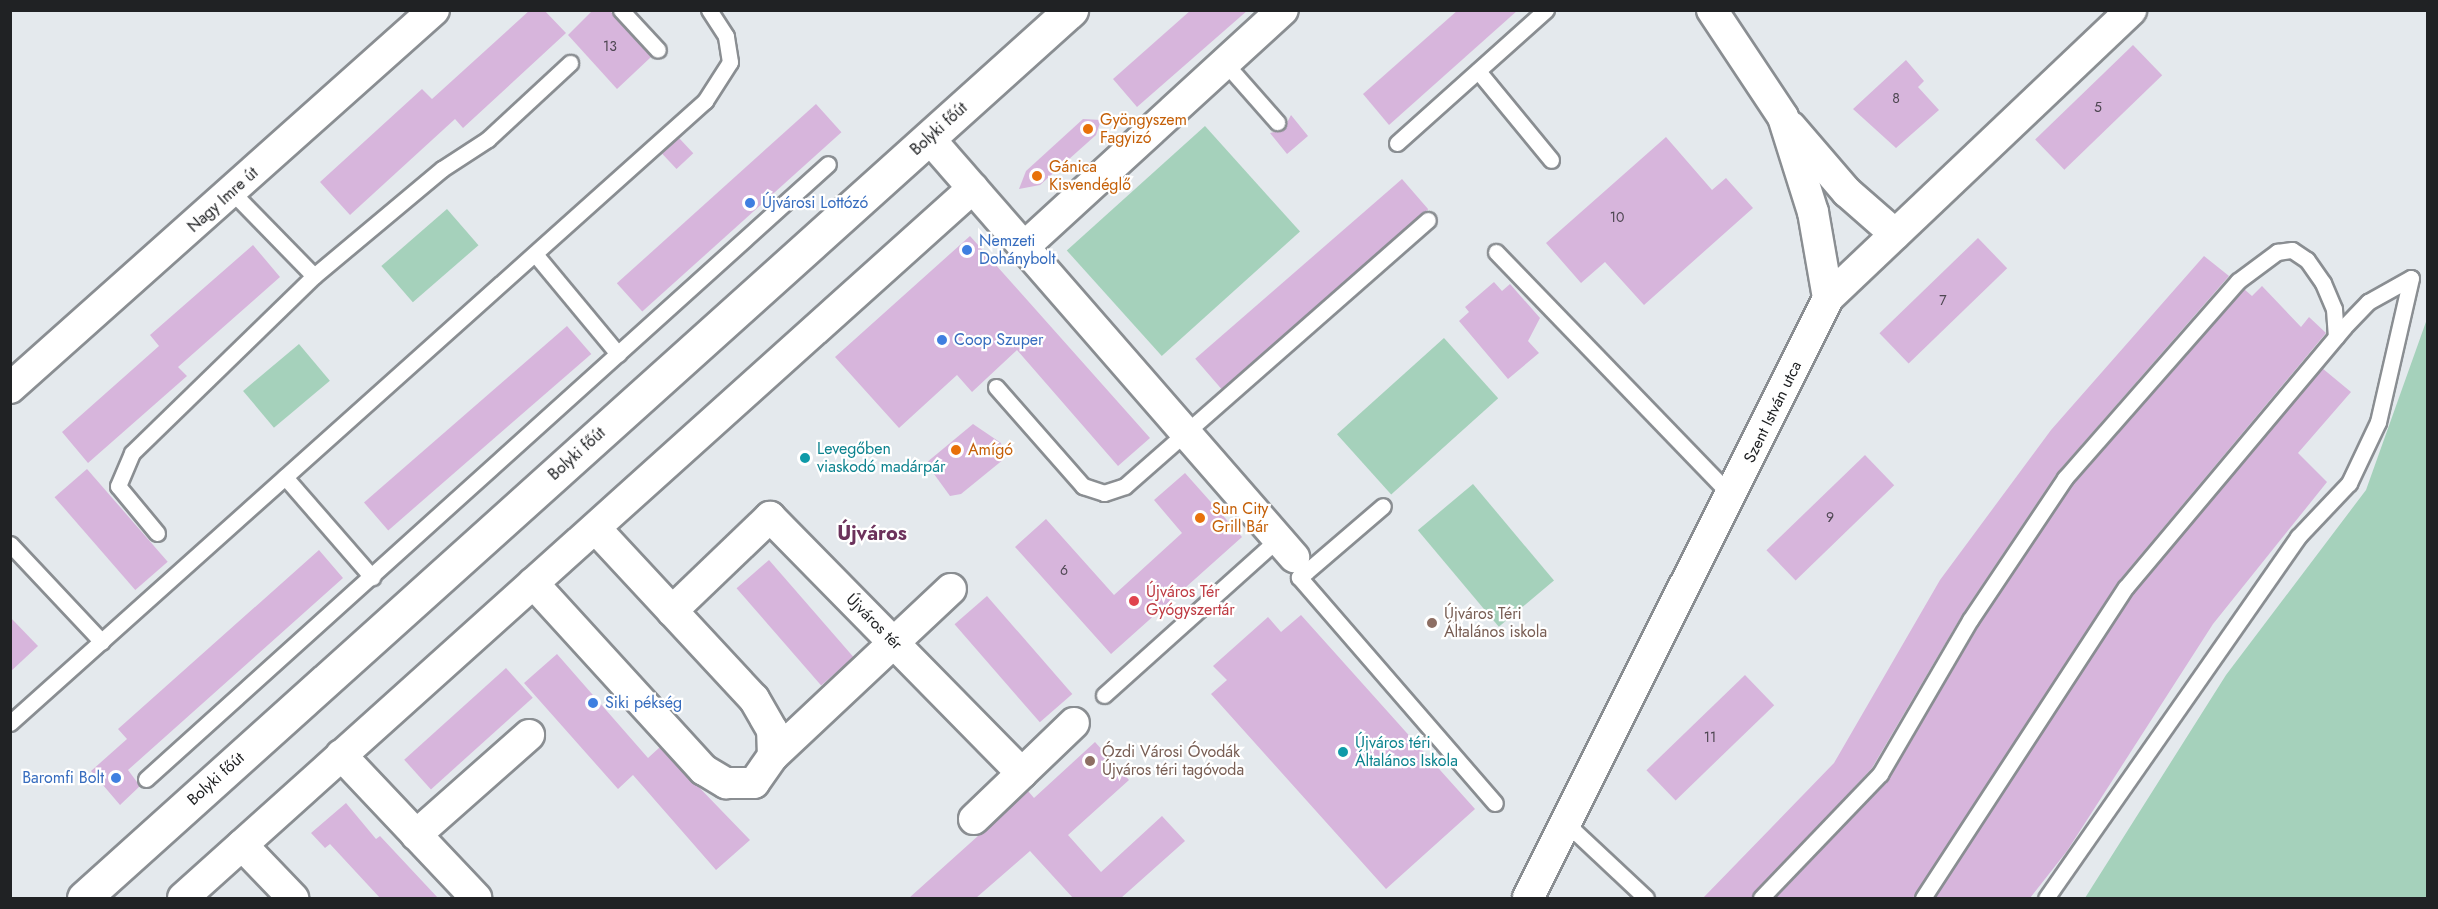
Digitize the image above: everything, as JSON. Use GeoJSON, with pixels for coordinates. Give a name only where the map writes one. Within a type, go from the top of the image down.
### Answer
{"type":"FeatureCollection","features":[{"type":"Feature","properties":{"kind":"main road","name":"Bolyki főút"},"geometry":{"type":"LineString","coordinates":[[84,898],[1071,10]]}},
{"type":"Feature","properties":{"kind":"street","name":"Nagy Imre út"},"geometry":{"type":"LineString","coordinates":[[10,388],[434,10]]}},
{"type":"Feature","properties":{"kind":"street"},"geometry":{"type":"LineString","coordinates":[[1024,247],[1283,10]]}},
{"type":"Feature","properties":{"kind":"street"},"geometry":{"type":"LineString","coordinates":[[1712,10],[1783,117],[1847,192],[1895,234]]}},
{"type":"Feature","properties":{"kind":"street","name":"Szent István utca"},"geometry":{"type":"LineString","coordinates":[[1528,898],[1732,496],[1828,298],[2131,10]]}},
{"type":"Feature","properties":{"kind":"street"},"geometry":{"type":"LineString","coordinates":[[1783,117],[1813,212],[1828,298]]}},
{"type":"Feature","properties":{"kind":"street"},"geometry":{"type":"LineString","coordinates":[[929,138],[1293,556]]}},
{"type":"Feature","properties":{"kind":"street"},"geometry":{"type":"LineString","coordinates":[[186,898],[341,755],[973,188]]}},
{"type":"Feature","properties":{"kind":"street","name":"Újváros tér"},"geometry":{"type":"LineString","coordinates":[[672,611],[770,517],[1022,773]]}},
{"type":"Feature","properties":{"kind":"street"},"geometry":{"type":"LineString","coordinates":[[594,528],[754,699],[772,730],[773,756]]}},
{"type":"Feature","properties":{"kind":"street"},"geometry":{"type":"LineString","coordinates":[[533,583],[704,770],[726,783],[754,783],[773,756],[951,589]]}},
{"type":"Feature","properties":{"kind":"street"},"geometry":{"type":"LineString","coordinates":[[974,819],[1074,723]]}},
{"type":"Feature","properties":{"kind":"street"},"geometry":{"type":"LineString","coordinates":[[416,835],[529,735]]}},
{"type":"Feature","properties":{"kind":"street"},"geometry":{"type":"LineString","coordinates":[[341,755],[476,898]]}},
{"type":"Feature","properties":{"kind":"street"},"geometry":{"type":"LineString","coordinates":[[242,845],[294,898]]}},
{"type":"Feature","properties":{"kind":"lane"},"geometry":{"type":"LineString","coordinates":[[621,10],[658,50]]}},
{"type":"Feature","properties":{"kind":"lane"},"geometry":{"type":"LineString","coordinates":[[10,723],[535,254],[718,87],[730,50],[721,25],[709,10]]}},
{"type":"Feature","properties":{"kind":"lane"},"geometry":{"type":"LineString","coordinates":[[1397,143],[1546,10]]}},
{"type":"Feature","properties":{"kind":"lane"},"geometry":{"type":"LineString","coordinates":[[157,533],[118,486],[132,453],[314,276],[442,169],[488,139],[570,63]]}},
{"type":"Feature","properties":{"kind":"lane"},"geometry":{"type":"LineString","coordinates":[[1225,63],[1276,122]]}},
{"type":"Feature","properties":{"kind":"lane"},"geometry":{"type":"LineString","coordinates":[[1478,71],[1551,160]]}},
{"type":"Feature","properties":{"kind":"lane"},"geometry":{"type":"LineString","coordinates":[[146,779],[828,164]]}},
{"type":"Feature","properties":{"kind":"lane"},"geometry":{"type":"LineString","coordinates":[[232,192],[314,276]]}},
{"type":"Feature","properties":{"kind":"lane"},"geometry":{"type":"LineString","coordinates":[[996,387],[1083,486],[1104,493],[1125,486],[1187,435],[1428,220]]}},
{"type":"Feature","properties":{"kind":"lane"},"geometry":{"type":"LineString","coordinates":[[1761,898],[1880,774],[1970,620],[2065,478],[2238,281],[2277,252],[2292,250],[2307,260],[2323,283],[2334,309],[2336,337]]}},
{"type":"Feature","properties":{"kind":"lane"},"geometry":{"type":"LineString","coordinates":[[1496,252],[1732,496]]}},
{"type":"Feature","properties":{"kind":"lane"},"geometry":{"type":"LineString","coordinates":[[535,254],[618,354]]}},
{"type":"Feature","properties":{"kind":"lane"},"geometry":{"type":"LineString","coordinates":[[1923,898],[2126,587],[2368,302],[2411,278],[2378,422],[2349,483],[2284,555],[2046,898]]}},
{"type":"Feature","properties":{"kind":"lane"},"geometry":{"type":"LineString","coordinates":[[285,477],[372,577]]}},
{"type":"Feature","properties":{"kind":"lane"},"geometry":{"type":"LineString","coordinates":[[1104,695],[1293,556],[1383,506]]}},
{"type":"Feature","properties":{"kind":"lane"},"geometry":{"type":"LineString","coordinates":[[10,544],[102,642]]}},
{"type":"Feature","properties":{"kind":"lane"},"geometry":{"type":"LineString","coordinates":[[1293,556],[1299,577],[1495,803]]}},
{"type":"Feature","properties":{"kind":"lane"},"geometry":{"type":"LineString","coordinates":[[1567,824],[1646,898]]}},
{"type":"Feature","properties":{"kind":"green space"},"geometry":{"type":"Polygon","coordinates":[[[1205,126],[1300,232],[1162,356],[1067,250],[1205,126]]]}},
{"type":"Feature","properties":{"kind":"green space"},"geometry":{"type":"Polygon","coordinates":[[[447,209],[478,245],[413,302],[381,266],[447,209]]]}},
{"type":"Feature","properties":{"kind":"green space"},"geometry":{"type":"Polygon","coordinates":[[[2427,319],[2427,898],[2085,898],[2226,675],[2366,490],[2427,319]]]}},
{"type":"Feature","properties":{"kind":"green space"},"geometry":{"type":"Polygon","coordinates":[[[1444,338],[1498,398],[1391,495],[1337,434],[1444,338]]]}},
{"type":"Feature","properties":{"kind":"green space"},"geometry":{"type":"Polygon","coordinates":[[[299,344],[330,381],[274,428],[243,391],[299,344]]]}},
{"type":"Feature","properties":{"kind":"green space"},"geometry":{"type":"Polygon","coordinates":[[[1473,484],[1554,581],[1499,627],[1418,530],[1473,484]]]}},
{"type":"Feature","properties":{"kind":"building"},"geometry":{"type":"Polygon","coordinates":[[[530,10],[544,10],[566,33],[463,128],[455,119],[350,215],[320,182],[422,89],[432,99],[530,10]]]}},
{"type":"Feature","properties":{"kind":"building"},"geometry":{"type":"Polygon","coordinates":[[[593,10],[609,10],[651,57],[617,89],[568,35],[593,10]]]}},
{"type":"Feature","properties":{"kind":"building"},"geometry":{"type":"Polygon","coordinates":[[[1191,10],[1248,10],[1137,107],[1113,79],[1191,10]]]}},
{"type":"Feature","properties":{"kind":"building"},"geometry":{"type":"Polygon","coordinates":[[[1458,10],[1518,10],[1389,125],[1363,94],[1458,10]]]}},
{"type":"Feature","properties":{"kind":"building"},"geometry":{"type":"Polygon","coordinates":[[[2133,45],[2162,75],[2064,170],[2035,139],[2133,45]]]}},
{"type":"Feature","properties":{"kind":"building"},"geometry":{"type":"Polygon","coordinates":[[[1906,60],[1924,81],[1918,87],[1939,110],[1896,148],[1853,109],[1906,60]]]}},
{"type":"Feature","properties":{"kind":"building"},"geometry":{"type":"Polygon","coordinates":[[[816,104],[841,132],[642,312],[617,283],[816,104]]]}},
{"type":"Feature","properties":{"kind":"building"},"geometry":{"type":"Polygon","coordinates":[[[1291,115],[1308,136],[1287,154],[1270,133],[1283,130],[1291,115]]]}},
{"type":"Feature","properties":{"kind":"building"},"geometry":{"type":"Polygon","coordinates":[[[1083,119],[1101,120],[1096,135],[1040,185],[1019,189],[1026,171],[1083,119]]]}},
{"type":"Feature","properties":{"kind":"building"},"geometry":{"type":"Polygon","coordinates":[[[1666,137],[1712,190],[1726,178],[1753,208],[1644,305],[1605,262],[1581,283],[1546,243],[1666,137]]]}},
{"type":"Feature","properties":{"kind":"building"},"geometry":{"type":"Polygon","coordinates":[[[679,138],[693,153],[677,169],[662,154],[679,138]]]}},
{"type":"Feature","properties":{"kind":"building"},"geometry":{"type":"Polygon","coordinates":[[[1402,179],[1428,209],[1221,389],[1195,359],[1402,179]]]}},
{"type":"Feature","properties":{"kind":"building","name":"Coop Szuper"},"geometry":{"type":"Polygon","coordinates":[[[970,236],[1150,438],[1118,466],[1017,350],[972,392],[957,375],[899,428],[835,357],[970,236]]]}},
{"type":"Feature","properties":{"kind":"building"},"geometry":{"type":"Polygon","coordinates":[[[1978,238],[2007,268],[1909,363],[1879,333],[1978,238]]]}},
{"type":"Feature","properties":{"kind":"building"},"geometry":{"type":"Polygon","coordinates":[[[253,245],[280,277],[178,367],[187,376],[88,463],[62,432],[159,346],[150,335],[253,245]]]}},
{"type":"Feature","properties":{"kind":"building"},"geometry":{"type":"Polygon","coordinates":[[[2204,256],[2229,276],[2057,473],[1962,615],[1872,768],[1752,898],[1703,898],[1834,763],[1940,580],[2051,430],[2204,256]]]}},
{"type":"Feature","properties":{"kind":"building"},"geometry":{"type":"Polygon","coordinates":[[[1494,282],[1502,291],[1510,284],[1540,318],[1528,341],[1539,353],[1508,379],[1459,321],[1469,312],[1465,307],[1494,282]]]}},
{"type":"Feature","properties":{"kind":"building"},"geometry":{"type":"Polygon","coordinates":[[[2262,286],[2301,327],[2309,317],[2326,333],[2118,582],[1913,898],[1774,898],[1888,779],[1978,625],[2073,484],[2244,289],[2252,296],[2262,286]]]}},
{"type":"Feature","properties":{"kind":"building"},"geometry":{"type":"Polygon","coordinates":[[[567,326],[591,354],[388,530],[364,502],[567,326]]]}},
{"type":"Feature","properties":{"kind":"building"},"geometry":{"type":"Polygon","coordinates":[[[2322,368],[2351,392],[2298,453],[2327,482],[2213,624],[2067,851],[2030,898],[1934,898],[2134,593],[2322,368]]]}},
{"type":"Feature","properties":{"kind":"building"},"geometry":{"type":"Polygon","coordinates":[[[973,424],[1001,443],[1004,459],[961,494],[950,496],[926,463],[973,424]]]}},
{"type":"Feature","properties":{"kind":"building"},"geometry":{"type":"Polygon","coordinates":[[[1865,455],[1894,485],[1796,580],[1766,550],[1865,455]]]}},
{"type":"Feature","properties":{"kind":"building"},"geometry":{"type":"Polygon","coordinates":[[[87,469],[168,562],[135,590],[55,497],[87,469]]]}},
{"type":"Feature","properties":{"kind":"building"},"geometry":{"type":"Polygon","coordinates":[[[1185,473],[1242,537],[1111,654],[1015,547],[1046,519],[1114,595],[1182,533],[1154,500],[1185,473]]]}},
{"type":"Feature","properties":{"kind":"building"},"geometry":{"type":"Polygon","coordinates":[[[319,550],[343,578],[128,770],[140,786],[120,805],[91,771],[127,739],[118,729],[319,550]]]}},
{"type":"Feature","properties":{"kind":"building"},"geometry":{"type":"Polygon","coordinates":[[[769,560],[854,657],[821,686],[737,588],[769,560]]]}},
{"type":"Feature","properties":{"kind":"building"},"geometry":{"type":"Polygon","coordinates":[[[987,596],[1072,694],[1040,722],[955,624],[987,596]]]}},
{"type":"Feature","properties":{"kind":"building","name":"Újváros téri Általános Iskola"},"geometry":{"type":"Polygon","coordinates":[[[1301,615],[1475,809],[1386,889],[1211,694],[1227,680],[1213,666],[1268,617],[1281,632],[1301,615]]]}},
{"type":"Feature","properties":{"kind":"building"},"geometry":{"type":"Polygon","coordinates":[[[10,617],[38,646],[10,672],[10,617]]]}},
{"type":"Feature","properties":{"kind":"building"},"geometry":{"type":"Polygon","coordinates":[[[557,654],[648,758],[660,747],[750,840],[716,870],[633,775],[618,789],[524,683],[557,654]]]}},
{"type":"Feature","properties":{"kind":"building"},"geometry":{"type":"Polygon","coordinates":[[[506,668],[533,698],[431,789],[404,760],[506,668]]]}},
{"type":"Feature","properties":{"kind":"building"},"geometry":{"type":"Polygon","coordinates":[[[1745,675],[1774,705],[1676,800],[1646,770],[1745,675]]]}},
{"type":"Feature","properties":{"kind":"building"},"geometry":{"type":"Polygon","coordinates":[[[1095,742],[1129,780],[1068,835],[1101,872],[1162,816],[1185,841],[1121,898],[1073,898],[1030,851],[976,898],[909,898],[1028,791],[1034,798],[1095,742]]]}},
{"type":"Feature","properties":{"kind":"building"},"geometry":{"type":"Polygon","coordinates":[[[346,803],[376,839],[380,836],[438,898],[380,898],[330,844],[325,848],[311,833],[346,803]]]}},
{"type":"Feature","properties":{"kind":"place","name":"Gyöngyszem Fagyizó"},"geometry":{"type":"Point","coordinates":[1088,129]}},
{"type":"Feature","properties":{"kind":"place","name":"Gánica Kisvendéglő"},"geometry":{"type":"Point","coordinates":[1037,176]}},
{"type":"Feature","properties":{"kind":"place","name":"Újvárosi Lottózó"},"geometry":{"type":"Point","coordinates":[750,203]}},
{"type":"Feature","properties":{"kind":"place","name":"Nemzeti Dohánybolt"},"geometry":{"type":"Point","coordinates":[967,250]}},
{"type":"Feature","properties":{"kind":"place","name":"Coop Szuper"},"geometry":{"type":"Point","coordinates":[942,340]}},
{"type":"Feature","properties":{"kind":"place","name":"Amígó"},"geometry":{"type":"Point","coordinates":[956,450]}},
{"type":"Feature","properties":{"kind":"place","name":"Levegőben viaskodó madárpár"},"geometry":{"type":"Point","coordinates":[805,458]}},
{"type":"Feature","properties":{"kind":"place","name":"Sun City Grill Bár"},"geometry":{"type":"Point","coordinates":[1200,518]}},
{"type":"Feature","properties":{"kind":"place","name":"Újváros Tér Gyógyszertár"},"geometry":{"type":"Point","coordinates":[1134,601]}},
{"type":"Feature","properties":{"kind":"place","name":"Újváros Téri Általános iskola"},"geometry":{"type":"Point","coordinates":[1432,623]}},
{"type":"Feature","properties":{"kind":"place","name":"Siki pékség"},"geometry":{"type":"Point","coordinates":[593,703]}},
{"type":"Feature","properties":{"kind":"place","name":"Újváros téri Általános Iskola"},"geometry":{"type":"Point","coordinates":[1343,752]}},
{"type":"Feature","properties":{"kind":"place","name":"Ózdi Városi Óvodák Újváros téri tagóvoda"},"geometry":{"type":"Point","coordinates":[1090,761]}},
{"type":"Feature","properties":{"kind":"place","name":"Baromfi Bolt"},"geometry":{"type":"Point","coordinates":[116,778]}},
{"type":"Feature","properties":{"kind":"district","name":"Újváros"},"geometry":{"type":"Point","coordinates":[872,533]}}]}
